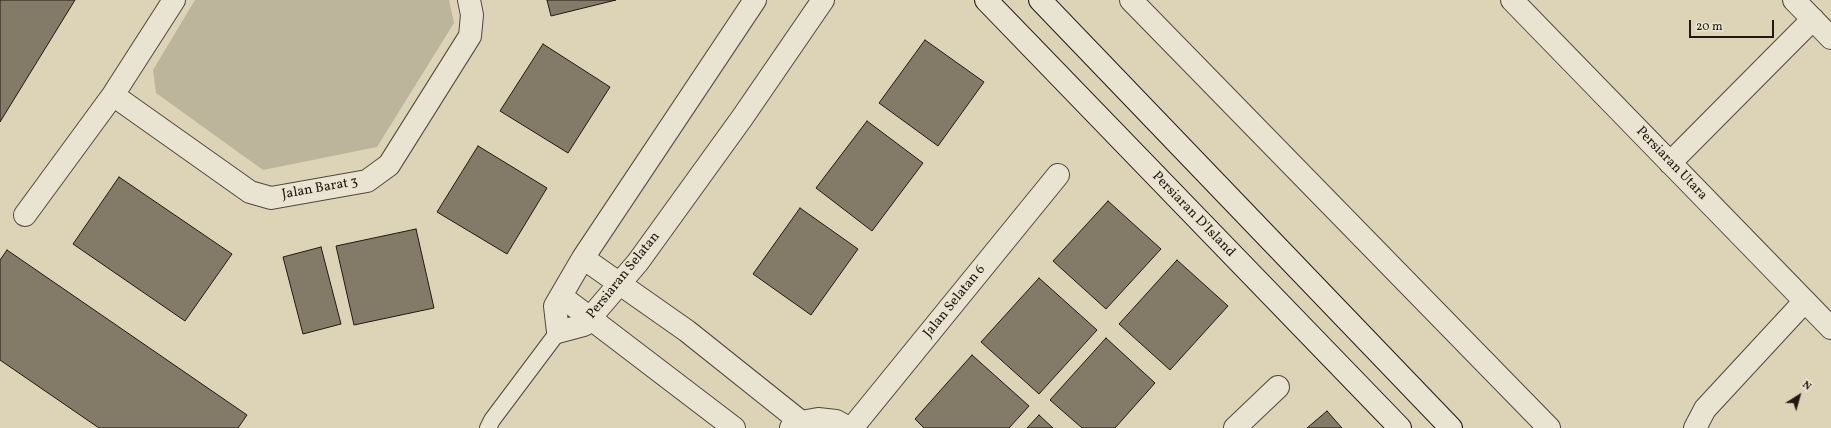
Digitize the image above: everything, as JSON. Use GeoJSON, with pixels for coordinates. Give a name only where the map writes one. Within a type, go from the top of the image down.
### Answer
{"type":"FeatureCollection","features":[{"type":"Feature","properties":{"kind":"street"},"geometry":{"type":"LineString","coordinates":[[25,215],[113,95],[174,0]]}},
{"type":"Feature","properties":{"kind":"street","name":"Jalan Barat 3"},"geometry":{"type":"LineString","coordinates":[[113,95],[250,192],[270,198],[367,181],[389,164],[470,36],[472,15],[469,0]]}},
{"type":"Feature","properties":{"kind":"street"},"geometry":{"type":"LineString","coordinates":[[558,332],[555,306],[582,258],[755,0]]}},
{"type":"Feature","properties":{"kind":"street","name":"Persiaran Selatan"},"geometry":{"type":"LineString","coordinates":[[558,332],[584,325],[638,262],[737,124],[823,0]]}},
{"type":"Feature","properties":{"kind":"street","name":"Persiaran D'Island"},"geometry":{"type":"LineString","coordinates":[[986,0],[1400,428]]}},
{"type":"Feature","properties":{"kind":"street"},"geometry":{"type":"LineString","coordinates":[[1040,0],[1451,428]]}},
{"type":"Feature","properties":{"kind":"street"},"geometry":{"type":"LineString","coordinates":[[1132,0],[1549,428]]}},
{"type":"Feature","properties":{"kind":"street","name":"Persiaran Utara"},"geometry":{"type":"LineString","coordinates":[[1512,0],[1831,328]]}},
{"type":"Feature","properties":{"kind":"street"},"geometry":{"type":"LineString","coordinates":[[1794,0],[1831,38]]}},
{"type":"Feature","properties":{"kind":"street"},"geometry":{"type":"LineString","coordinates":[[1670,163],[1813,19]]}},
{"type":"Feature","properties":{"kind":"street","name":"Jalan Selatan 6"},"geometry":{"type":"LineString","coordinates":[[851,428],[1058,175]]}},
{"type":"Feature","properties":{"kind":"street"},"geometry":{"type":"LineString","coordinates":[[582,258],[687,331],[796,425],[818,419],[836,421],[851,428]]}},
{"type":"Feature","properties":{"kind":"street"},"geometry":{"type":"LineString","coordinates":[[561,296],[734,428]]}},
{"type":"Feature","properties":{"kind":"street"},"geometry":{"type":"LineString","coordinates":[[1695,428],[1705,409],[1805,301]]}},
{"type":"Feature","properties":{"kind":"street"},"geometry":{"type":"LineString","coordinates":[[1235,428],[1278,387]]}},
{"type":"Feature","properties":{"kind":"lane"},"geometry":{"type":"LineString","coordinates":[[488,428],[492,420],[558,332]]}},
{"type":"Feature","properties":{"kind":"shaded area"},"geometry":{"type":"Polygon","coordinates":[[[195,0],[449,0],[454,23],[377,147],[263,170],[156,93],[153,70],[195,0]]]}},
{"type":"Feature","properties":{"kind":"building"},"geometry":{"type":"Polygon","coordinates":[[[0,0],[75,0],[0,122],[0,0]]]}},
{"type":"Feature","properties":{"kind":"building"},"geometry":{"type":"Polygon","coordinates":[[[547,0],[616,0],[551,16],[547,0]]]}},
{"type":"Feature","properties":{"kind":"building"},"geometry":{"type":"Polygon","coordinates":[[[925,40],[984,82],[938,146],[879,103],[925,40]]]}},
{"type":"Feature","properties":{"kind":"building"},"geometry":{"type":"Polygon","coordinates":[[[543,44],[610,87],[568,153],[500,111],[543,44]]]}},
{"type":"Feature","properties":{"kind":"building"},"geometry":{"type":"Polygon","coordinates":[[[867,121],[923,163],[872,231],[816,188],[867,121]]]}},
{"type":"Feature","properties":{"kind":"building"},"geometry":{"type":"Polygon","coordinates":[[[478,146],[547,188],[507,254],[437,212],[478,146]]]}},
{"type":"Feature","properties":{"kind":"building"},"geometry":{"type":"Polygon","coordinates":[[[119,177],[232,254],[185,321],[73,244],[119,177]]]}},
{"type":"Feature","properties":{"kind":"building"},"geometry":{"type":"Polygon","coordinates":[[[1108,201],[1161,249],[1106,309],[1053,261],[1108,201]]]}},
{"type":"Feature","properties":{"kind":"building"},"geometry":{"type":"Polygon","coordinates":[[[800,208],[858,249],[811,315],[753,274],[800,208]]]}},
{"type":"Feature","properties":{"kind":"building"},"geometry":{"type":"Polygon","coordinates":[[[416,229],[434,308],[354,325],[336,246],[416,229]]]}},
{"type":"Feature","properties":{"kind":"building"},"geometry":{"type":"Polygon","coordinates":[[[321,247],[341,324],[303,334],[283,257],[321,247]]]}},
{"type":"Feature","properties":{"kind":"building"},"geometry":{"type":"Polygon","coordinates":[[[7,250],[247,415],[238,428],[99,428],[0,360],[0,260],[7,250]]]}},
{"type":"Feature","properties":{"kind":"building"},"geometry":{"type":"Polygon","coordinates":[[[1177,260],[1228,306],[1170,370],[1119,324],[1177,260]]]}},
{"type":"Feature","properties":{"kind":"building"},"geometry":{"type":"Polygon","coordinates":[[[1039,278],[1097,330],[1039,394],[981,342],[1039,278]]]}},
{"type":"Feature","properties":{"kind":"building"},"geometry":{"type":"Polygon","coordinates":[[[1106,338],[1155,383],[1115,428],[1082,428],[1050,400],[1106,338]]]}},
{"type":"Feature","properties":{"kind":"building"},"geometry":{"type":"Polygon","coordinates":[[[972,355],[1029,406],[1009,428],[924,428],[915,419],[972,355]]]}},
{"type":"Feature","properties":{"kind":"building"},"geometry":{"type":"Polygon","coordinates":[[[1327,411],[1342,428],[1307,428],[1327,411]]]}},
{"type":"Feature","properties":{"kind":"building"},"geometry":{"type":"Polygon","coordinates":[[[1039,415],[1053,428],[1027,428],[1039,415]]]}}]}
